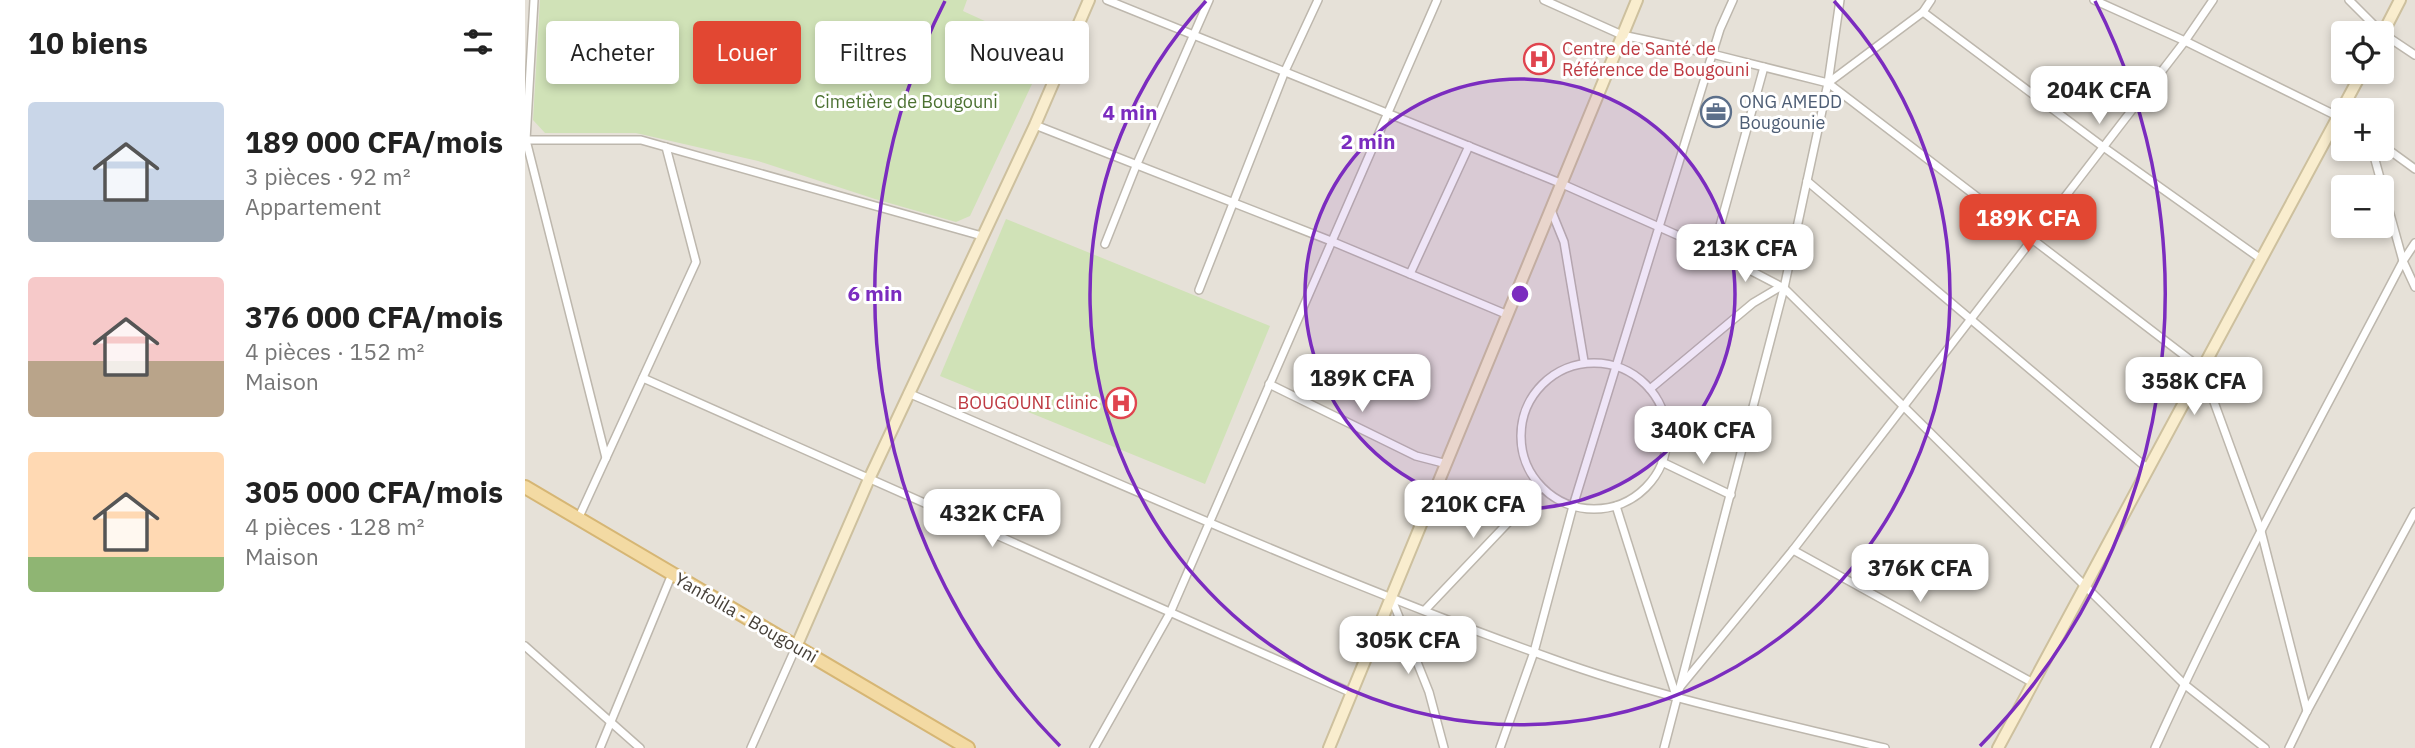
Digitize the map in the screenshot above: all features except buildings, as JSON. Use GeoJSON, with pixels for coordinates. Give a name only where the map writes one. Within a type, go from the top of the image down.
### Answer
{"type":"FeatureCollection","features":[{"type":"Feature","properties":{"kind":"main road","name":"Yanfolila - Bougouni"},"geometry":{"type":"LineString","coordinates":[[525,488],[962,747]]}},
{"type":"Feature","properties":{"kind":"street"},"geometry":{"type":"LineString","coordinates":[[534,0],[525,140],[606,458]]}},
{"type":"Feature","properties":{"kind":"street"},"geometry":{"type":"LineString","coordinates":[[751,748],[869,479],[1035,125],[1089,0]]}},
{"type":"Feature","properties":{"kind":"street"},"geometry":{"type":"LineString","coordinates":[[1107,0],[1560,183],[1713,251],[1782,287],[2184,684],[2265,748]]}},
{"type":"Feature","properties":{"kind":"street"},"geometry":{"type":"LineString","coordinates":[[1105,244],[1209,0]]}},
{"type":"Feature","properties":{"kind":"street"},"geometry":{"type":"LineString","coordinates":[[1199,290],[1285,71],[1318,0]]}},
{"type":"Feature","properties":{"kind":"street"},"geometry":{"type":"LineString","coordinates":[[1094,748],[1170,613],[1386,111],[1437,0]]}},
{"type":"Feature","properties":{"kind":"street"},"geometry":{"type":"LineString","coordinates":[[1544,0],[1622,35],[1828,83],[2201,369],[2261,531],[2307,711]]}},
{"type":"Feature","properties":{"kind":"street"},"geometry":{"type":"LineString","coordinates":[[1329,748],[1637,0]]}},
{"type":"Feature","properties":{"kind":"street"},"geometry":{"type":"LineString","coordinates":[[1500,748],[1534,652],[1573,506],[1712,54],[1733,0]]}},
{"type":"Feature","properties":{"kind":"street"},"geometry":{"type":"LineString","coordinates":[[1664,748],[1731,495],[1807,181],[1828,83],[1840,0]]}},
{"type":"Feature","properties":{"kind":"street"},"geometry":{"type":"LineString","coordinates":[[1828,83],[1923,12],[1931,0]]}},
{"type":"Feature","properties":{"kind":"street"},"geometry":{"type":"LineString","coordinates":[[2094,0],[2185,41],[2331,113]]}},
{"type":"Feature","properties":{"kind":"street"},"geometry":{"type":"LineString","coordinates":[[1680,687],[1793,550],[2185,41],[2213,0]]}},
{"type":"Feature","properties":{"kind":"street"},"geometry":{"type":"LineString","coordinates":[[2349,0],[2369,21]]}},
{"type":"Feature","properties":{"kind":"street"},"geometry":{"type":"LineString","coordinates":[[2389,21],[2400,0]]}},
{"type":"Feature","properties":{"kind":"street"},"geometry":{"type":"LineString","coordinates":[[1923,12],[2102,146],[2261,259]]}},
{"type":"Feature","properties":{"kind":"street"},"geometry":{"type":"LineString","coordinates":[[2394,42],[2415,55]]}},
{"type":"Feature","properties":{"kind":"street"},"geometry":{"type":"LineString","coordinates":[[1713,251],[1764,67]]}},
{"type":"Feature","properties":{"kind":"street"},"geometry":{"type":"LineString","coordinates":[[1035,125],[1331,241],[1508,315]]}},
{"type":"Feature","properties":{"kind":"street"},"geometry":{"type":"LineString","coordinates":[[1998,748],[2201,369],[2331,136]]}},
{"type":"Feature","properties":{"kind":"street"},"geometry":{"type":"LineString","coordinates":[[525,140],[641,140],[982,236]]}},
{"type":"Feature","properties":{"kind":"street"},"geometry":{"type":"LineString","coordinates":[[1410,274],[1469,146]]}},
{"type":"Feature","properties":{"kind":"street"},"geometry":{"type":"LineString","coordinates":[[578,519],[696,262],[666,147]]}},
{"type":"Feature","properties":{"kind":"street"},"geometry":{"type":"LineString","coordinates":[[2394,154],[2415,169]]}},
{"type":"Feature","properties":{"kind":"street"},"geometry":{"type":"LineString","coordinates":[[2375,161],[2403,261],[2415,287]]}},
{"type":"Feature","properties":{"kind":"street"},"geometry":{"type":"LineString","coordinates":[[1807,181],[2148,468]]}},
{"type":"Feature","properties":{"kind":"street"},"geometry":{"type":"LineString","coordinates":[[1551,209],[1564,242],[1584,361]]}},
{"type":"Feature","properties":{"kind":"street"},"geometry":{"type":"LineString","coordinates":[[2155,748],[2261,531],[2415,243]]}},
{"type":"Feature","properties":{"kind":"street"},"geometry":{"type":"LineString","coordinates":[[1650,389],[1753,303],[1782,287]]}},
{"type":"Feature","properties":{"kind":"street"},"geometry":{"type":"LineString","coordinates":[[1584,361],[1617,367],[1638,376],[1650,389],[1665,416],[1667,445],[1662,462],[1653,481],[1633,499],[1616,506],[1591,510],[1559,502],[1541,488],[1527,469],[1520,446],[1524,412],[1543,383],[1566,368],[1584,361]]}},
{"type":"Feature","properties":{"kind":"street"},"geometry":{"type":"LineString","coordinates":[[643,378],[1352,693]]}},
{"type":"Feature","properties":{"kind":"street"},"geometry":{"type":"LineString","coordinates":[[1269,384],[1416,456],[1447,464]]}},
{"type":"Feature","properties":{"kind":"street"},"geometry":{"type":"LineString","coordinates":[[908,393],[1391,597],[1534,652],[1676,696],[1885,748]]}},
{"type":"Feature","properties":{"kind":"street"},"geometry":{"type":"LineString","coordinates":[[1662,462],[1731,495]]}},
{"type":"Feature","properties":{"kind":"street"},"geometry":{"type":"LineString","coordinates":[[1425,610],[1541,488]]}},
{"type":"Feature","properties":{"kind":"street"},"geometry":{"type":"LineString","coordinates":[[1616,506],[1676,696]]}},
{"type":"Feature","properties":{"kind":"street"},"geometry":{"type":"LineString","coordinates":[[2289,748],[2415,512]]}},
{"type":"Feature","properties":{"kind":"street"},"geometry":{"type":"LineString","coordinates":[[1793,550],[2033,683]]}},
{"type":"Feature","properties":{"kind":"street"},"geometry":{"type":"LineString","coordinates":[[600,748],[672,574]]}},
{"type":"Feature","properties":{"kind":"street"},"geometry":{"type":"LineString","coordinates":[[1391,597],[1429,692],[1444,748]]}},
{"type":"Feature","properties":{"kind":"street"},"geometry":{"type":"LineString","coordinates":[[525,646],[640,748]]}},
{"type":"Feature","properties":{"kind":"shaded area"},"geometry":{"type":"Polygon","coordinates":[[[525,0],[2415,0],[2415,748],[525,748],[525,0]]]}},
{"type":"Feature","properties":{"kind":"green space","name":"Cimetière de Bougouni"},"geometry":{"type":"Polygon","coordinates":[[[540,0],[967,0],[963,11],[985,21],[945,21],[945,84],[1032,84],[970,216],[956,222],[758,161],[636,133],[545,133],[533,120],[540,0]]]}},
{"type":"Feature","properties":{"kind":"green space"},"geometry":{"type":"Polygon","coordinates":[[[1006,219],[1270,326],[1205,484],[940,376],[1006,219]]]}},
{"type":"Feature","properties":{"kind":"place","name":"Centre de Santé de Référence de Bougouni"},"geometry":{"type":"Point","coordinates":[1539,59]}},
{"type":"Feature","properties":{"kind":"place","name":"ONG AMEDD Bougounie"},"geometry":{"type":"Point","coordinates":[1716,112]}},
{"type":"Feature","properties":{"kind":"place","name":"BOUGOUNI clinic"},"geometry":{"type":"Point","coordinates":[1121,403]}}]}
